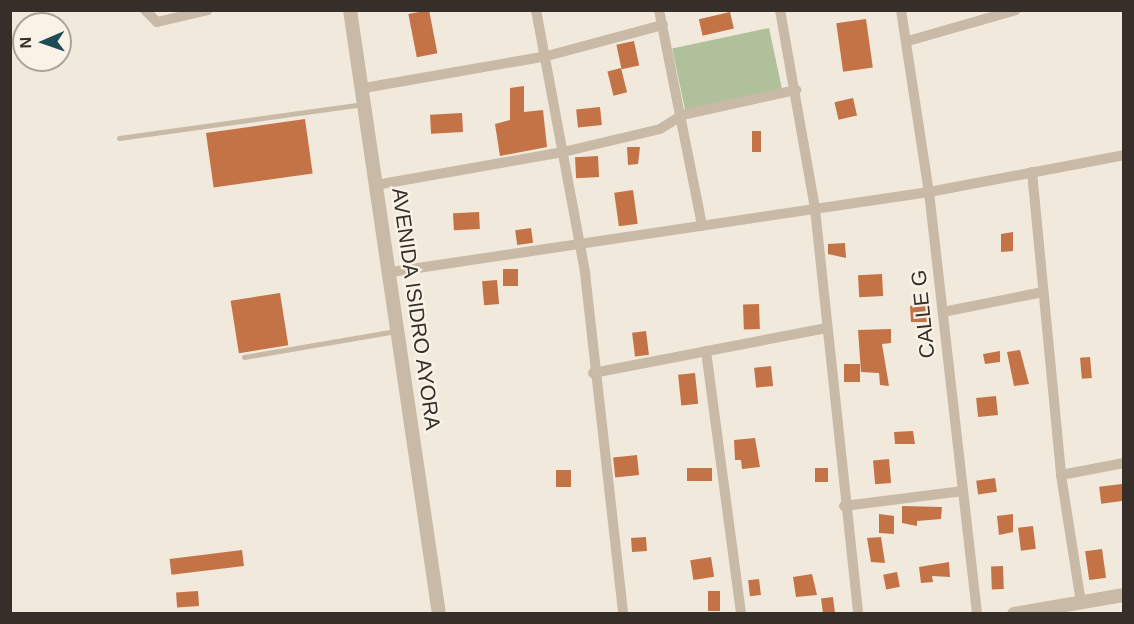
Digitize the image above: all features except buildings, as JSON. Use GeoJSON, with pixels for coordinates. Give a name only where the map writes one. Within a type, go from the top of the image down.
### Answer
{"type":"FeatureCollection","features":[{"type":"Feature","properties":{"kind":"street"},"geometry":{"type":"LineString","coordinates":[[145,10],[157,22],[208,10]]}},
{"type":"Feature","properties":{"kind":"street","name":"AVENIDA ISIDRO AYORA"},"geometry":{"type":"LineString","coordinates":[[350,10],[364,88],[439,614]]}},
{"type":"Feature","properties":{"kind":"street"},"geometry":{"type":"LineString","coordinates":[[536,10],[547,56],[581,245],[593,373],[623,614]]}},
{"type":"Feature","properties":{"kind":"street"},"geometry":{"type":"LineString","coordinates":[[659,10],[682,115],[702,226]]}},
{"type":"Feature","properties":{"kind":"street"},"geometry":{"type":"LineString","coordinates":[[780,10],[796,90],[815,209],[844,506],[858,614]]}},
{"type":"Feature","properties":{"kind":"street","name":"CALLE G"},"geometry":{"type":"LineString","coordinates":[[901,10],[908,41],[929,192],[977,614]]}},
{"type":"Feature","properties":{"kind":"street"},"geometry":{"type":"LineString","coordinates":[[908,41],[1016,10]]}},
{"type":"Feature","properties":{"kind":"street"},"geometry":{"type":"LineString","coordinates":[[364,88],[547,56],[663,25]]}},
{"type":"Feature","properties":{"kind":"street"},"geometry":{"type":"LineString","coordinates":[[376,184],[563,152],[660,129],[682,115],[796,90]]}},
{"type":"Feature","properties":{"kind":"street"},"geometry":{"type":"LineString","coordinates":[[391,272],[929,192],[1124,155]]}},
{"type":"Feature","properties":{"kind":"street"},"geometry":{"type":"LineString","coordinates":[[1032,172],[1061,475],[1081,602]]}},
{"type":"Feature","properties":{"kind":"street"},"geometry":{"type":"LineString","coordinates":[[943,312],[1043,292]]}},
{"type":"Feature","properties":{"kind":"street"},"geometry":{"type":"LineString","coordinates":[[593,373],[827,328]]}},
{"type":"Feature","properties":{"kind":"street"},"geometry":{"type":"LineString","coordinates":[[706,351],[741,614]]}},
{"type":"Feature","properties":{"kind":"street"},"geometry":{"type":"LineString","coordinates":[[1061,475],[1124,463]]}},
{"type":"Feature","properties":{"kind":"street"},"geometry":{"type":"LineString","coordinates":[[844,506],[963,491]]}},
{"type":"Feature","properties":{"kind":"street"},"geometry":{"type":"LineString","coordinates":[[1014,614],[1124,595]]}},
{"type":"Feature","properties":{"kind":"lane"},"geometry":{"type":"LineString","coordinates":[[119,138],[366,104]]}},
{"type":"Feature","properties":{"kind":"lane"},"geometry":{"type":"LineString","coordinates":[[244,357],[398,331]]}},
{"type":"Feature","properties":{"kind":"green space"},"geometry":{"type":"Polygon","coordinates":[[[769,28],[783,93],[686,113],[672,49],[769,28]]]}}]}
